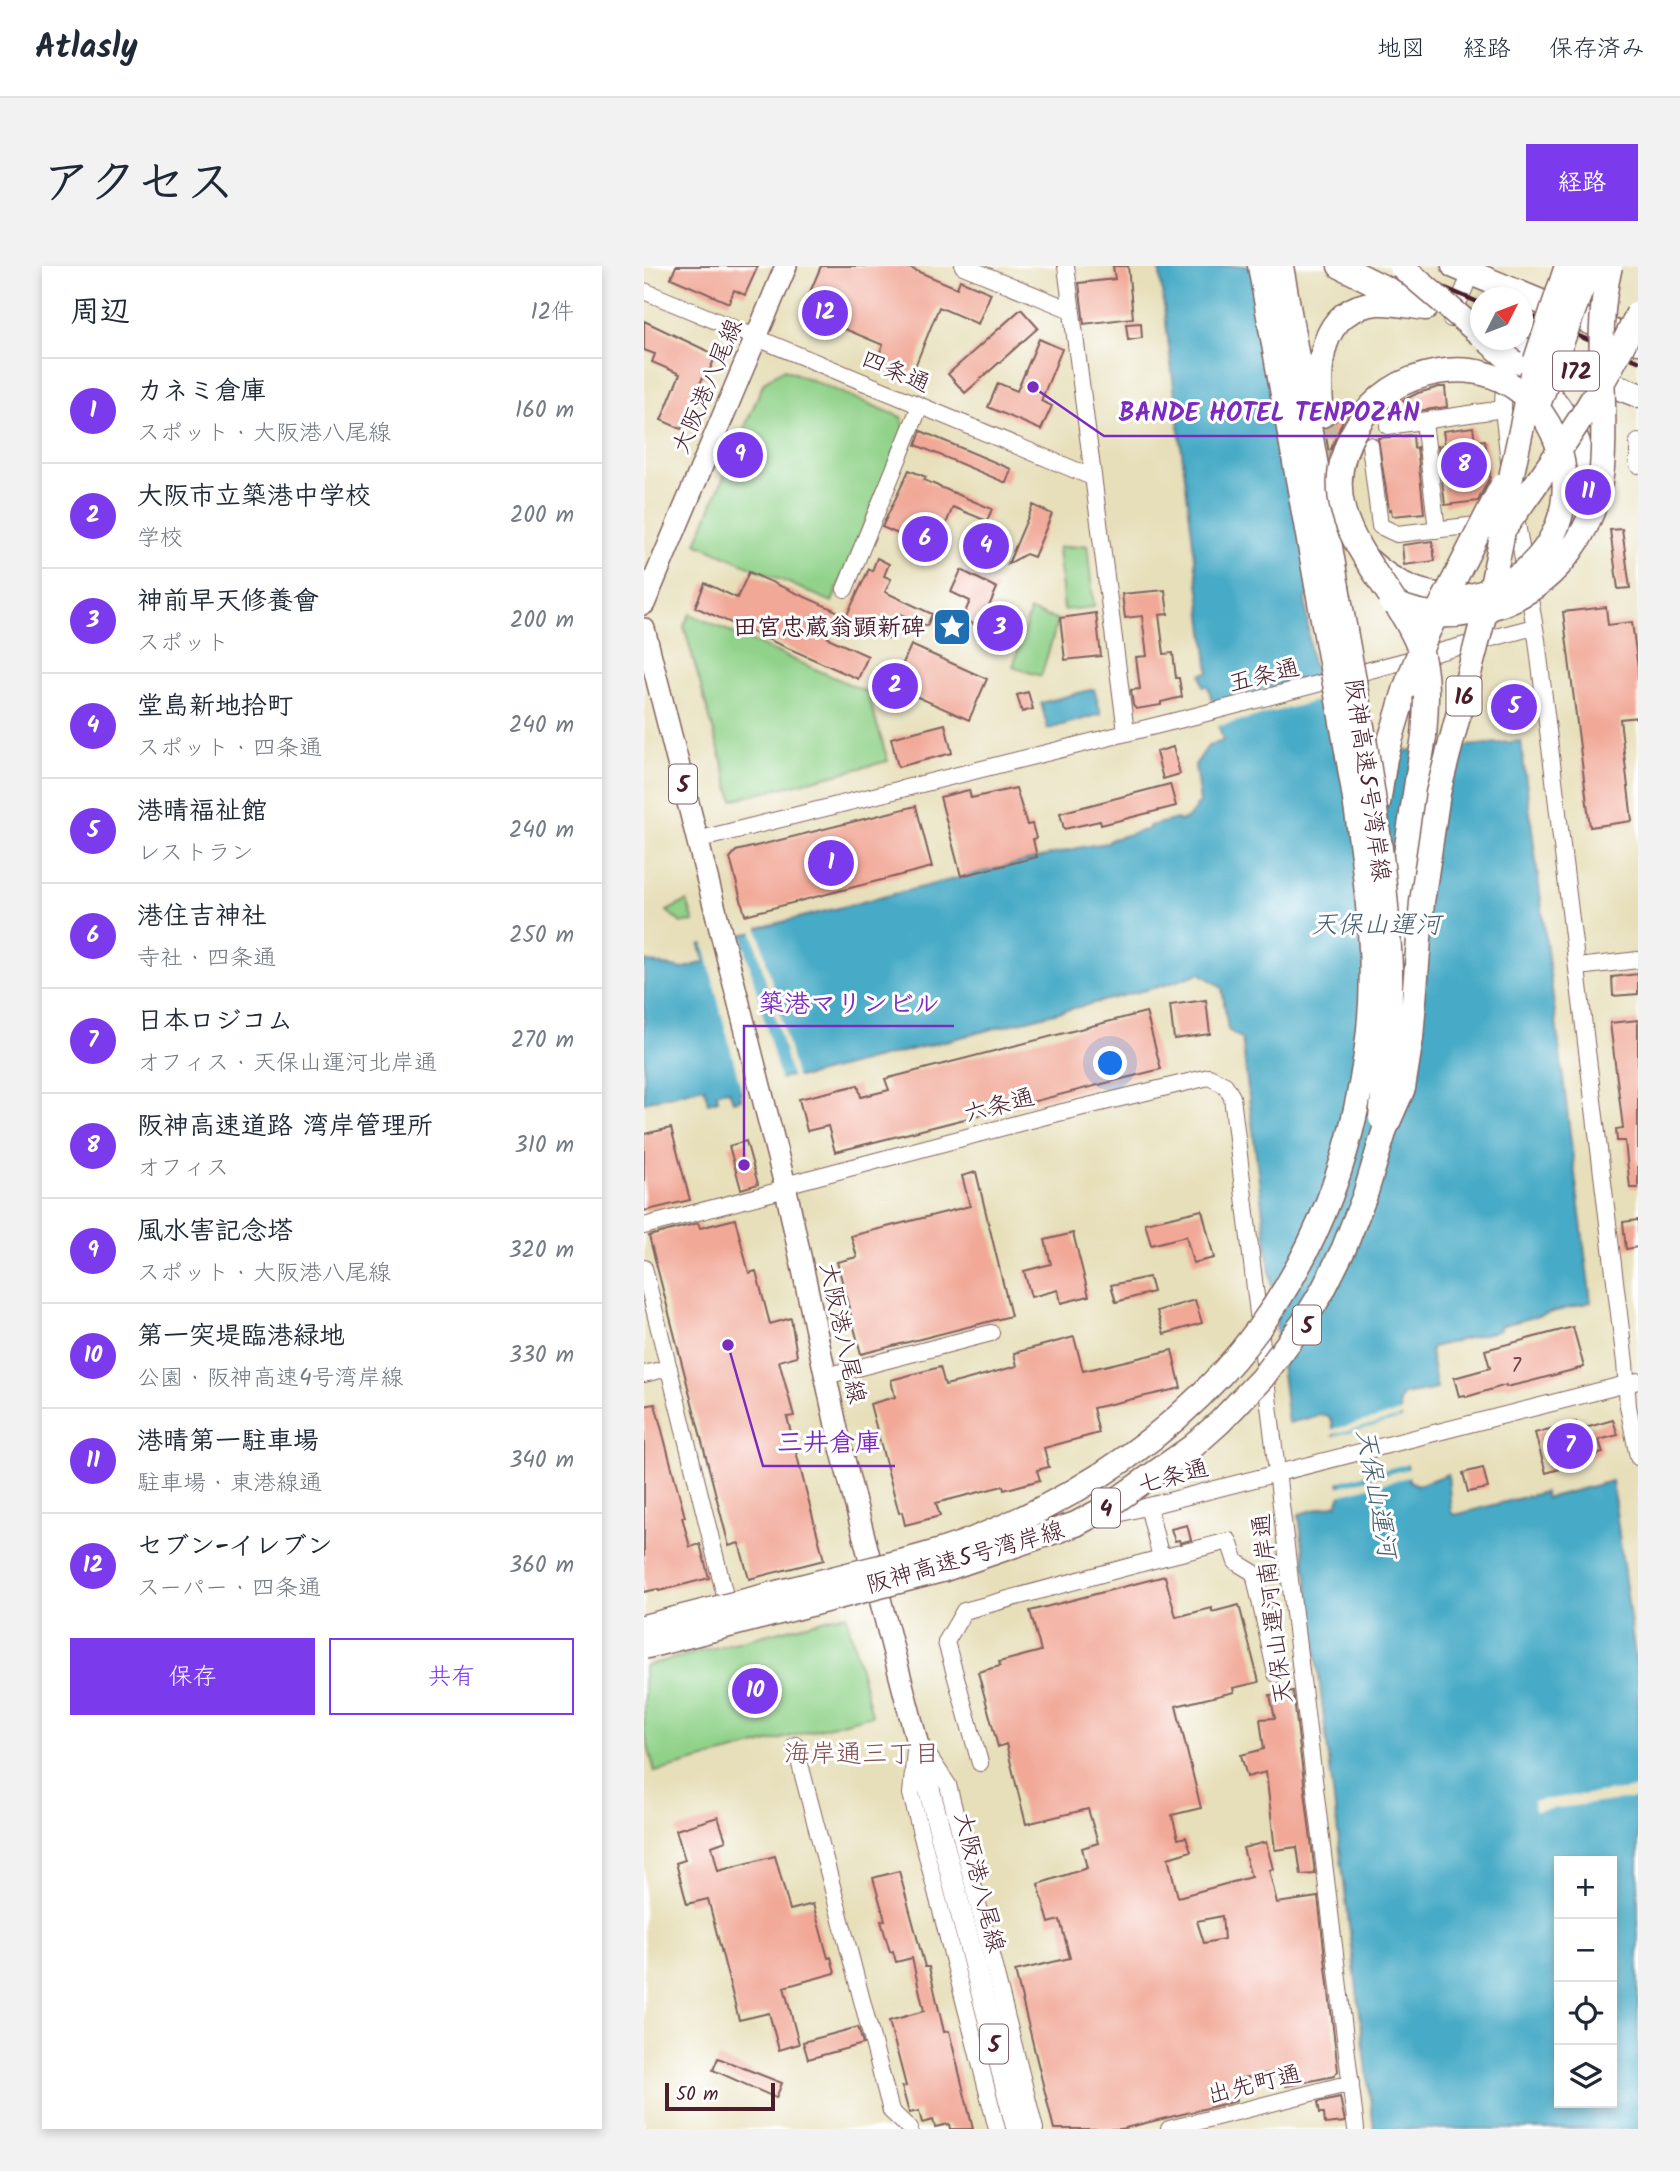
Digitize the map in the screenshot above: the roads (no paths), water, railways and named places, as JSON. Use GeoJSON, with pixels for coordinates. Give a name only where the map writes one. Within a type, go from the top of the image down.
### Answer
{"type":"FeatureCollection","features":[{"type":"Feature","properties":{"kind":"highway","name":"阪神高速5号湾岸線"},"geometry":{"type":"LineString","coordinates":[[644,1627],[931,1554],[999,1529],[1078,1489],[1154,1436],[1190,1406],[1224,1371],[1254,1337],[1281,1299],[1303,1262],[1322,1221],[1338,1182],[1350,1140],[1363,1075],[1370,1025],[1371,947],[1357,813],[1260,266]]}},
{"type":"Feature","properties":{"kind":"highway","name":"阪神高速5号湾岸線"},"geometry":{"type":"LineString","coordinates":[[644,1645],[991,1554],[1064,1530],[1109,1510],[1179,1463],[1257,1390],[1303,1332],[1345,1258],[1363,1215],[1378,1146],[1386,1072],[1390,969],[1378,837],[1359,709],[1281,266]]}},
{"type":"Feature","properties":{"kind":"highway"},"geometry":{"type":"LineString","coordinates":[[1340,266],[1470,328]]}},
{"type":"Feature","properties":{"kind":"highway"},"geometry":{"type":"LineString","coordinates":[[1401,266],[1470,325]]}},
{"type":"Feature","properties":{"kind":"highway","name":"16"},"geometry":{"type":"LineString","coordinates":[[1385,1129],[1403,1088],[1411,1038],[1422,902],[1438,793],[1493,581],[1530,382],[1567,266]]}},
{"type":"Feature","properties":{"kind":"highway","name":"16"},"geometry":{"type":"LineString","coordinates":[[1344,1139],[1364,1024],[1370,882],[1385,758],[1406,687],[1428,631],[1489,514],[1526,432],[1590,266]]}},
{"type":"Feature","properties":{"kind":"highway"},"geometry":{"type":"LineString","coordinates":[[1329,464],[1345,539],[1357,565],[1376,590],[1399,606],[1429,615],[1461,615],[1509,602],[1535,587],[1560,565],[1576,545],[1588,523],[1600,481],[1603,453],[1601,330],[1611,266]]}},
{"type":"Feature","properties":{"kind":"highway","name":"172"},"geometry":{"type":"LineString","coordinates":[[1465,268],[1638,342]]}},
{"type":"Feature","properties":{"kind":"highway"},"geometry":{"type":"LineString","coordinates":[[1322,415],[1319,384],[1322,351],[1330,334],[1342,319],[1369,304],[1426,308]]}},
{"type":"Feature","properties":{"kind":"highway"},"geometry":{"type":"LineString","coordinates":[[1406,687],[1476,570],[1581,420],[1621,351],[1638,313]]}},
{"type":"Feature","properties":{"kind":"highway"},"geometry":{"type":"LineString","coordinates":[[1344,526],[1362,554],[1382,572],[1405,586],[1433,595],[1467,597],[1501,587],[1553,549],[1579,508],[1585,477],[1583,458],[1572,426],[1555,401],[1533,378],[1499,350]]}},
{"type":"Feature","properties":{"kind":"highway","name":"172"},"geometry":{"type":"LineString","coordinates":[[1524,350],[1638,395]]}},
{"type":"Feature","properties":{"kind":"highway"},"geometry":{"type":"LineString","coordinates":[[1385,1129],[1404,878],[1426,709],[1423,660],[1418,646],[1399,610],[1363,558],[1344,511],[1340,476],[1343,459],[1352,435],[1369,408],[1397,385],[1425,374],[1453,370],[1494,378],[1530,401],[1554,434],[1560,448],[1565,478],[1560,518],[1539,558]]}},
{"type":"Feature","properties":{"kind":"highway","name":"4"},"geometry":{"type":"LineString","coordinates":[[644,1645],[942,1570],[1002,1551],[1076,1524],[1104,1509],[1167,1466],[1192,1447],[1240,1401],[1279,1357],[1303,1323],[1344,1248],[1365,1195],[1385,1129]]}},
{"type":"Feature","properties":{"kind":"highway","name":"4"},"geometry":{"type":"LineString","coordinates":[[644,1621],[928,1549],[1035,1505],[1114,1459],[1185,1402],[1219,1368],[1255,1325],[1296,1260],[1332,1180],[1344,1139]]}},
{"type":"Feature","properties":{"kind":"main road","name":"大阪港八尾線"},"geometry":{"type":"LineString","coordinates":[[644,604],[786,266]]}},
{"type":"Feature","properties":{"kind":"main road","name":"大阪港八尾線"},"geometry":{"type":"LineString","coordinates":[[644,629],[786,1187],[840,1444],[1017,2129]]}},
{"type":"Feature","properties":{"kind":"street"},"geometry":{"type":"LineString","coordinates":[[964,266],[1071,310]]}},
{"type":"Feature","properties":{"kind":"street"},"geometry":{"type":"LineString","coordinates":[[1066,266],[1126,732]]}},
{"type":"Feature","properties":{"kind":"street"},"geometry":{"type":"LineString","coordinates":[[1451,319],[1465,268]]}},
{"type":"Feature","properties":{"kind":"street","name":"四条通"},"geometry":{"type":"LineString","coordinates":[[644,291],[1092,477]]}},
{"type":"Feature","properties":{"kind":"street"},"geometry":{"type":"LineString","coordinates":[[1505,350],[1503,409],[1516,521],[1534,627],[1632,1382],[1638,1457]]}},
{"type":"Feature","properties":{"kind":"street"},"geometry":{"type":"LineString","coordinates":[[845,589],[920,406]]}},
{"type":"Feature","properties":{"kind":"street"},"geometry":{"type":"LineString","coordinates":[[1388,426],[1503,409]]}},
{"type":"Feature","properties":{"kind":"street"},"geometry":{"type":"LineString","coordinates":[[1424,421],[1437,530]]}},
{"type":"Feature","properties":{"kind":"street"},"geometry":{"type":"LineString","coordinates":[[1638,442],[1638,465]]}},
{"type":"Feature","properties":{"kind":"street"},"geometry":{"type":"LineString","coordinates":[[1370,445],[1380,526],[1397,534],[1516,521]]}},
{"type":"Feature","properties":{"kind":"street","name":"五条通"},"geometry":{"type":"LineString","coordinates":[[697,840],[1345,678],[1534,627]]}},
{"type":"Feature","properties":{"kind":"street"},"geometry":{"type":"LineString","coordinates":[[1578,967],[1638,960]]}},
{"type":"Feature","properties":{"kind":"street","name":"六条通"},"geometry":{"type":"LineString","coordinates":[[644,1226],[1046,1115],[1209,1077],[1225,1085]]}},
{"type":"Feature","properties":{"kind":"street","name":"天保山運河南岸通"},"geometry":{"type":"LineString","coordinates":[[1225,1085],[1232,1097],[1356,2129]]}},
{"type":"Feature","properties":{"kind":"street"},"geometry":{"type":"LineString","coordinates":[[644,1268],[729,1612]]}},
{"type":"Feature","properties":{"kind":"street"},"geometry":{"type":"LineString","coordinates":[[825,1376],[991,1334]]}},
{"type":"Feature","properties":{"kind":"street"},"geometry":{"type":"LineString","coordinates":[[644,1374],[669,1367]]}},
{"type":"Feature","properties":{"kind":"street","name":"七条通"},"geometry":{"type":"LineString","coordinates":[[644,1634],[1632,1382]]}},
{"type":"Feature","properties":{"kind":"street"},"geometry":{"type":"LineString","coordinates":[[1148,1506],[1161,1558]]}},
{"type":"Feature","properties":{"kind":"street"},"geometry":{"type":"LineString","coordinates":[[979,1763],[946,1642],[964,1611],[1229,1541],[1236,1562],[1254,1573],[1276,1674]]}},
{"type":"Feature","properties":{"kind":"street"},"geometry":{"type":"LineString","coordinates":[[916,1738],[911,1794],[997,2129]]}},
{"type":"Feature","properties":{"kind":"street"},"geometry":{"type":"LineString","coordinates":[[916,1738],[948,1785],[1035,2129]]}},
{"type":"Feature","properties":{"kind":"street"},"geometry":{"type":"LineString","coordinates":[[795,1745],[891,2111],[910,2129]]}},
{"type":"Feature","properties":{"kind":"street","name":"出先町通"},"geometry":{"type":"LineString","coordinates":[[1169,2129],[1351,2083]]}},
{"type":"Feature","properties":{"kind":"water","name":"天保山運河"},"geometry":{"type":"Polygon","coordinates":[[[1159,266],[1266,266],[1327,592],[1305,597],[1311,661],[1314,667],[1321,671],[1356,756],[1521,741],[1591,1302],[1500,1326],[1500,1330],[1432,1347],[1430,1351],[1437,1389],[1404,1395],[1399,1401],[1409,1481],[1418,1485],[1448,1474],[1451,1512],[1455,1515],[1544,1492],[1546,1498],[1612,1481],[1638,1680],[1638,2129],[1374,2129],[1299,1514],[1337,1504],[1341,1495],[1332,1421],[1328,1416],[1321,1415],[1288,1423],[1242,1039],[1228,1030],[1222,988],[1200,973],[1165,985],[804,1077],[789,1076],[740,1091],[741,1099],[733,1101],[729,1090],[717,1092],[718,1100],[708,1103],[704,1087],[644,1102],[644,961],[682,969],[705,962],[700,945],[758,931],[758,928],[1107,843],[1112,839],[1149,829],[1149,826],[1188,818],[1200,802],[1195,765],[1208,746],[1223,741],[1208,686],[1203,686],[1201,674],[1209,672],[1159,266]]]}},
{"type":"Feature","properties":{"kind":"water"},"geometry":{"type":"Polygon","coordinates":[[[1094,689],[1101,714],[1048,729],[1041,703],[1094,689]]]}},
{"type":"Feature","properties":{"kind":"tunnel"},"geometry":{"type":"LineString","coordinates":[[1322,415],[1329,461]]}},
{"type":"Feature","properties":{"kind":"railway"},"geometry":{"type":"LineString","coordinates":[[1394,266],[1470,299]]}},
{"type":"Feature","properties":{"kind":"railway"},"geometry":{"type":"LineString","coordinates":[[1533,317],[1638,361]]}},
{"type":"Feature","properties":{"kind":"place","name":"セブン-イレブン"},"geometry":{"type":"Point","coordinates":[825,313]}},
{"type":"Feature","properties":{"kind":"place","name":"BANDE HOTEL TENPOZAN"},"geometry":{"type":"Point","coordinates":[1033,387]}},
{"type":"Feature","properties":{"kind":"place","name":"風水害記念塔"},"geometry":{"type":"Point","coordinates":[740,455]}},
{"type":"Feature","properties":{"kind":"place","name":"阪神高速道路 湾岸管理所"},"geometry":{"type":"Point","coordinates":[1464,465]}},
{"type":"Feature","properties":{"kind":"place","name":"港晴第一駐車場"},"geometry":{"type":"Point","coordinates":[1588,492]}},
{"type":"Feature","properties":{"kind":"place","name":"港住吉神社"},"geometry":{"type":"Point","coordinates":[925,539]}},
{"type":"Feature","properties":{"kind":"place","name":"堂島新地拾町"},"geometry":{"type":"Point","coordinates":[986,546]}},
{"type":"Feature","properties":{"kind":"place","name":"田宮忠蔵翁顕新碑"},"geometry":{"type":"Point","coordinates":[952,627]}},
{"type":"Feature","properties":{"kind":"place","name":"神前早天修養會"},"geometry":{"type":"Point","coordinates":[1000,628]}},
{"type":"Feature","properties":{"kind":"place","name":"大阪市立築港中学校"},"geometry":{"type":"Point","coordinates":[895,686]}},
{"type":"Feature","properties":{"kind":"place","name":"港晴福祉館"},"geometry":{"type":"Point","coordinates":[1514,707]}},
{"type":"Feature","properties":{"kind":"place","name":"カネミ倉庫"},"geometry":{"type":"Point","coordinates":[831,863]}},
{"type":"Feature","properties":{"kind":"place","name":"築港マリンビル"},"geometry":{"type":"Point","coordinates":[744,1165]}},
{"type":"Feature","properties":{"kind":"place","name":"三井倉庫"},"geometry":{"type":"Point","coordinates":[728,1345]}},
{"type":"Feature","properties":{"kind":"place","name":"日本ロジコム"},"geometry":{"type":"Point","coordinates":[1570,1446]}},
{"type":"Feature","properties":{"kind":"place","name":"第一突堤臨港緑地"},"geometry":{"type":"Point","coordinates":[755,1691]}},
{"type":"Feature","properties":{"kind":"district","name":"海岸通三丁目"},"geometry":{"type":"Point","coordinates":[862,1753]}}]}
